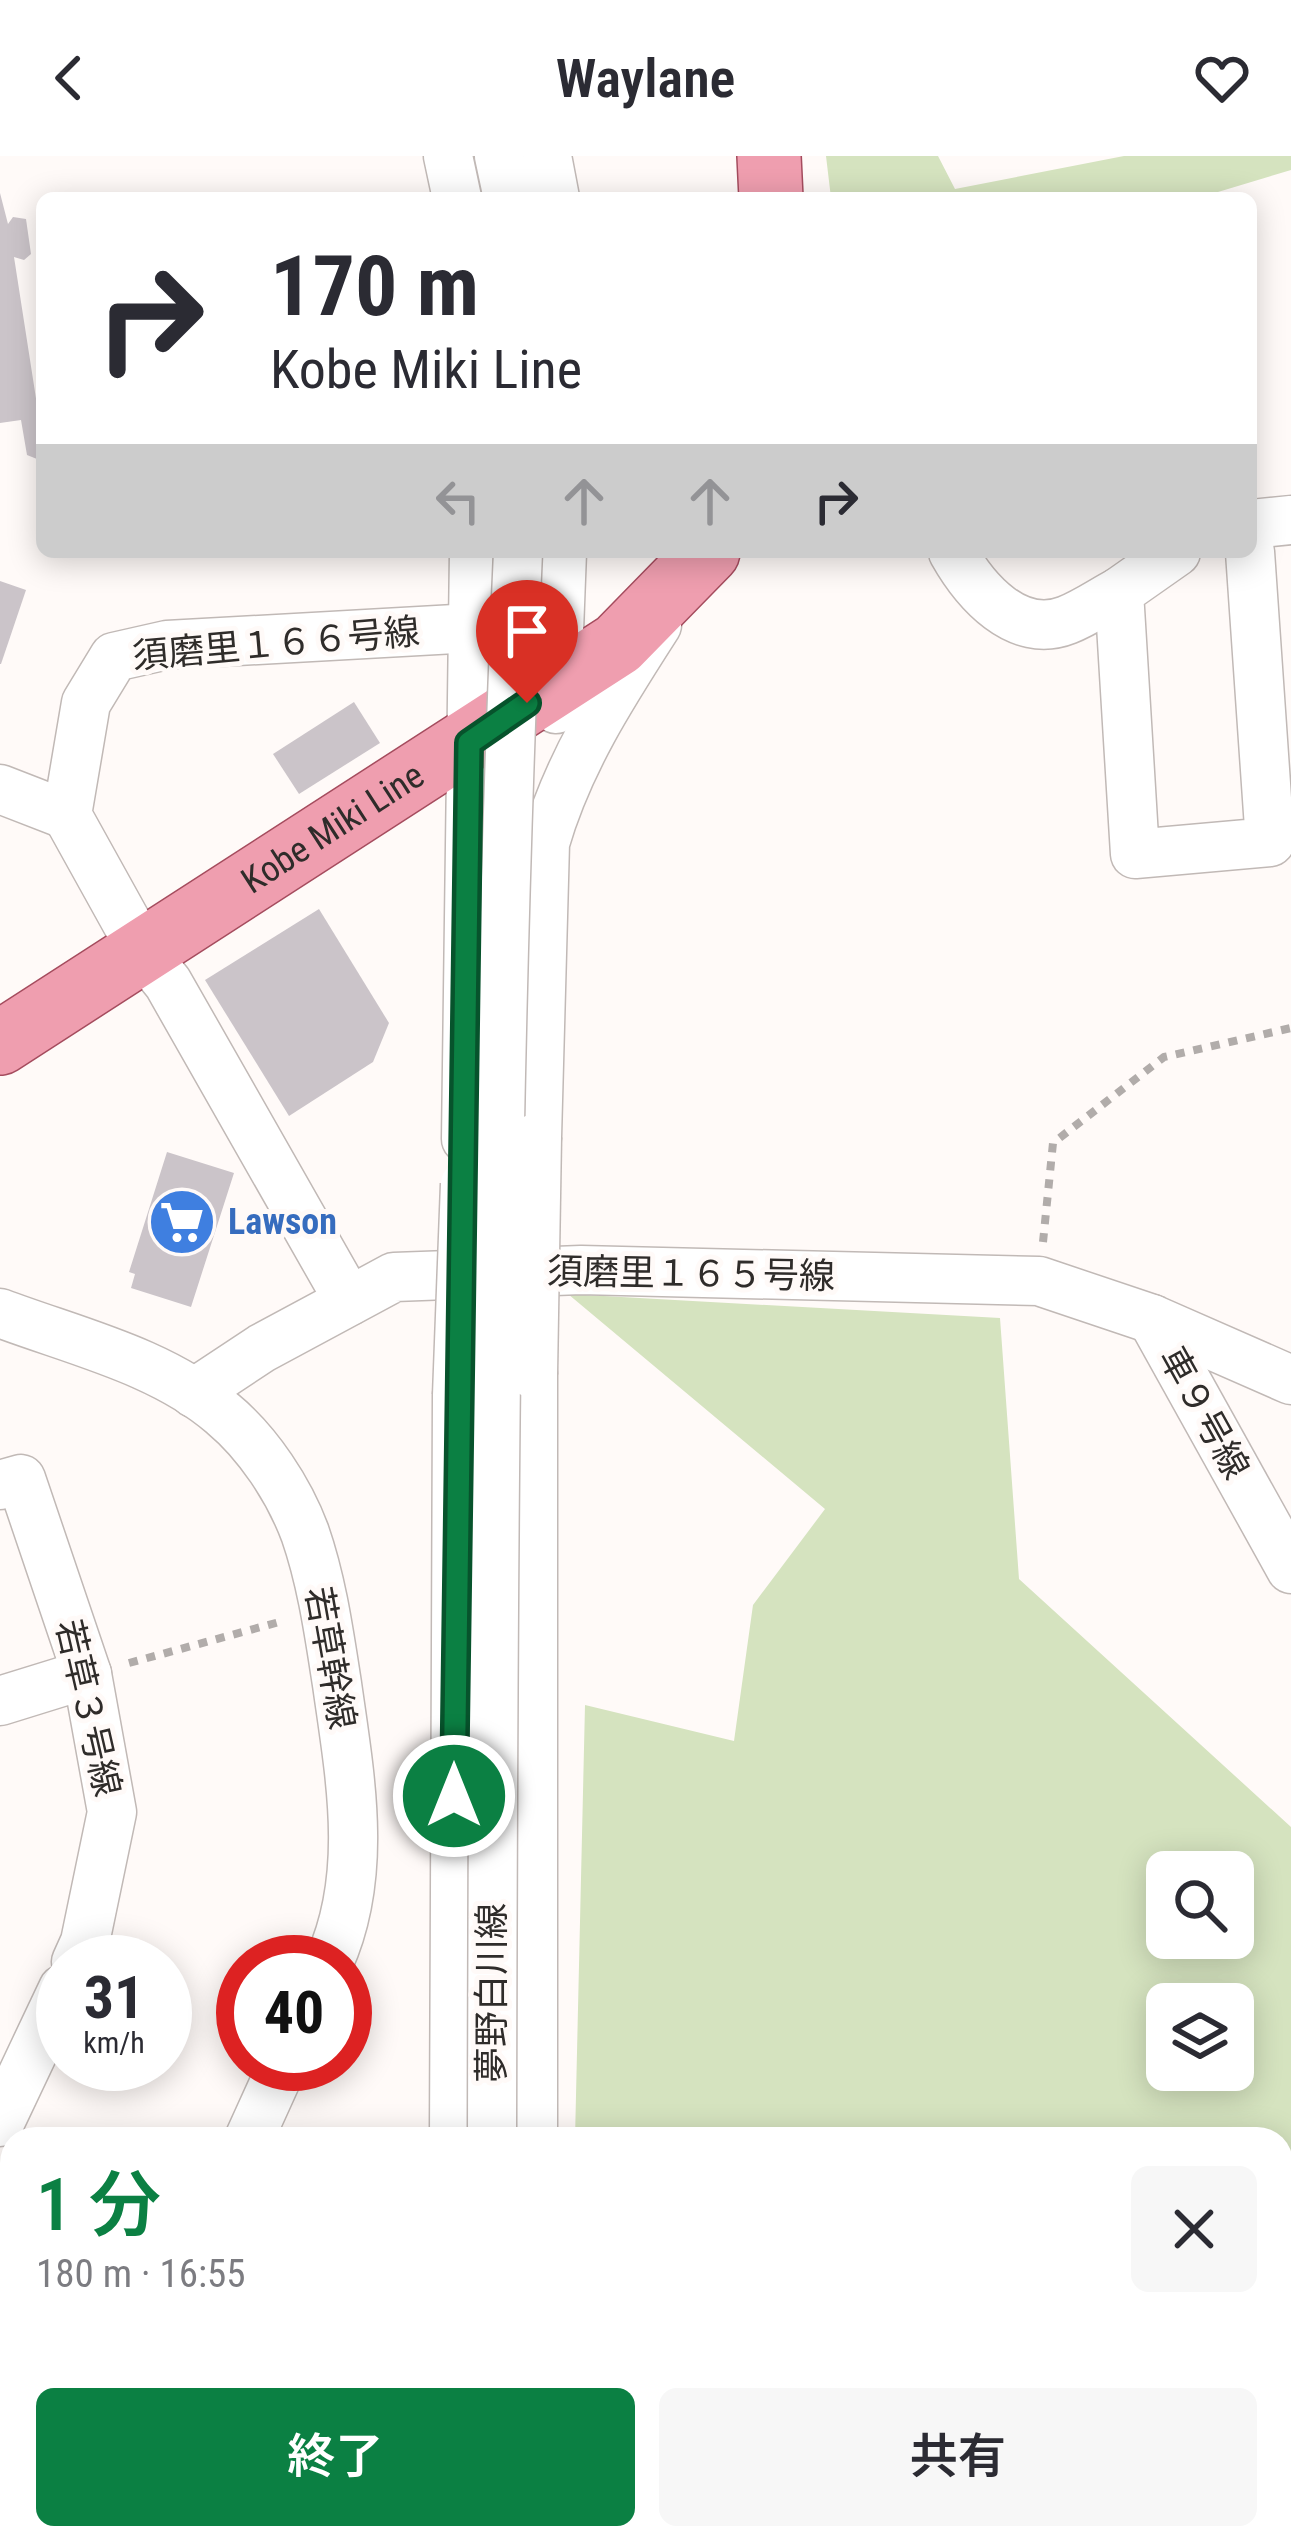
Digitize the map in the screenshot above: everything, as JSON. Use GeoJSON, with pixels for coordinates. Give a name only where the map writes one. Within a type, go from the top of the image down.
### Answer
{"type":"FeatureCollection","features":[{"type":"Feature","properties":{"kind":"main road"},"geometry":{"type":"LineString","coordinates":[[769,156],[770,192]]}},
{"type":"Feature","properties":{"kind":"main road","name":"Kobe Miki Line"},"geometry":{"type":"LineString","coordinates":[[0,1043],[618,644],[700,561]]}},
{"type":"Feature","properties":{"kind":"street"},"geometry":{"type":"LineString","coordinates":[[448,156],[456,192]]}},
{"type":"Feature","properties":{"kind":"street"},"geometry":{"type":"LineString","coordinates":[[499,156],[507,192]]}},
{"type":"Feature","properties":{"kind":"street"},"geometry":{"type":"LineString","coordinates":[[547,156],[554,192]]}},
{"type":"Feature","properties":{"kind":"street"},"geometry":{"type":"LineString","coordinates":[[1257,523],[1291,520]]}},
{"type":"Feature","properties":{"kind":"street"},"geometry":{"type":"LineString","coordinates":[[454,2127],[458,1395],[474,558]]}},
{"type":"Feature","properties":{"kind":"street","name":"夢野白川線"},"geometry":{"type":"LineString","coordinates":[[492,2127],[494,1359],[504,863],[518,558]]}},
{"type":"Feature","properties":{"kind":"street"},"geometry":{"type":"LineString","coordinates":[[558,797],[556,683],[562,558]]}},
{"type":"Feature","properties":{"kind":"street"},"geometry":{"type":"LineString","coordinates":[[956,558],[971,585],[1018,621],[1063,622],[1119,592],[1167,558]]}},
{"type":"Feature","properties":{"kind":"street"},"geometry":{"type":"LineString","coordinates":[[1119,592],[1135,854],[1270,842],[1250,558]]}},
{"type":"Feature","properties":{"kind":"street"},"geometry":{"type":"LineString","coordinates":[[533,2127],[533,1374],[545,843],[558,797],[598,718],[700,561]]}},
{"type":"Feature","properties":{"kind":"street","name":"須磨里１６６号線"},"geometry":{"type":"LineString","coordinates":[[67,815],[86,703],[114,658],[166,645],[472,628]]}},
{"type":"Feature","properties":{"kind":"street"},"geometry":{"type":"LineString","coordinates":[[0,789],[67,815],[349,1301]]}},
{"type":"Feature","properties":{"kind":"street","name":"須磨里１６５号線"},"geometry":{"type":"LineString","coordinates":[[194,1393],[262,1348],[394,1277],[581,1270],[1039,1281]]}},
{"type":"Feature","properties":{"kind":"street","name":"車９号線"},"geometry":{"type":"LineString","coordinates":[[1039,1281],[1152,1319],[1291,1380]]}},
{"type":"Feature","properties":{"kind":"street","name":"若草幹線"},"geometry":{"type":"LineString","coordinates":[[0,1313],[118,1355],[194,1393],[224,1414],[271,1469],[304,1530],[325,1605],[355,1804],[351,1875],[339,1935]]}},
{"type":"Feature","properties":{"kind":"street","name":"車９号線"},"geometry":{"type":"LineString","coordinates":[[1152,1319],[1291,1570]]}},
{"type":"Feature","properties":{"kind":"street","name":"若草３号線"},"geometry":{"type":"LineString","coordinates":[[0,1485],[21,1478],[87,1674],[112,1812],[86,1935]]}},
{"type":"Feature","properties":{"kind":"street"},"geometry":{"type":"LineString","coordinates":[[0,1701],[87,1674]]}},
{"type":"Feature","properties":{"kind":"street"},"geometry":{"type":"LineString","coordinates":[[0,2122],[36,2046]]}},
{"type":"Feature","properties":{"kind":"street"},"geometry":{"type":"LineString","coordinates":[[254,2127],[271,2091]]}},
{"type":"Feature","properties":{"kind":"path"},"geometry":{"type":"LineString","coordinates":[[1039,1281],[1053,1143],[1164,1057],[1291,1028]]}},
{"type":"Feature","properties":{"kind":"path"},"geometry":{"type":"LineString","coordinates":[[87,1674],[296,1618]]}},
{"type":"Feature","properties":{"kind":"green space"},"geometry":{"type":"Polygon","coordinates":[[[826,156],[938,156],[955,189],[1124,156],[1291,156],[1291,170],[1218,192],[830,192],[826,156]]]}},
{"type":"Feature","properties":{"kind":"green space"},"geometry":{"type":"Polygon","coordinates":[[[568,1294],[1000,1318],[1019,1579],[1291,1827],[1291,2127],[575,2127],[585,1705],[734,1741],[753,1605],[825,1509],[568,1294]]]}},
{"type":"Feature","properties":{"kind":"building"},"geometry":{"type":"Polygon","coordinates":[[[0,193],[8,224],[13,217],[26,219],[31,254],[24,260],[14,257],[36,398],[36,459],[27,455],[21,420],[0,423],[0,193]]]}},
{"type":"Feature","properties":{"kind":"building"},"geometry":{"type":"Polygon","coordinates":[[[0,581],[26,590],[1,664],[0,664],[0,581]]]}},
{"type":"Feature","properties":{"kind":"building"},"geometry":{"type":"Polygon","coordinates":[[[354,702],[380,743],[299,794],[273,754],[354,702]]]}},
{"type":"Feature","properties":{"kind":"building"},"geometry":{"type":"Polygon","coordinates":[[[319,909],[389,1023],[373,1062],[289,1116],[205,980],[319,909]]]}},
{"type":"Feature","properties":{"kind":"building","name":"Lawson"},"geometry":{"type":"Polygon","coordinates":[[[167,1152],[234,1173],[191,1307],[131,1288],[135,1274],[129,1272],[167,1152]]]}},
{"type":"Feature","properties":{"kind":"place","name":"Lawson"},"geometry":{"type":"Point","coordinates":[182,1222]}},
{"type":"Feature","properties":{"kind":"route"},"geometry":{"type":"LineString","coordinates":[[454,1796],[469,743],[527,703]]}}]}
